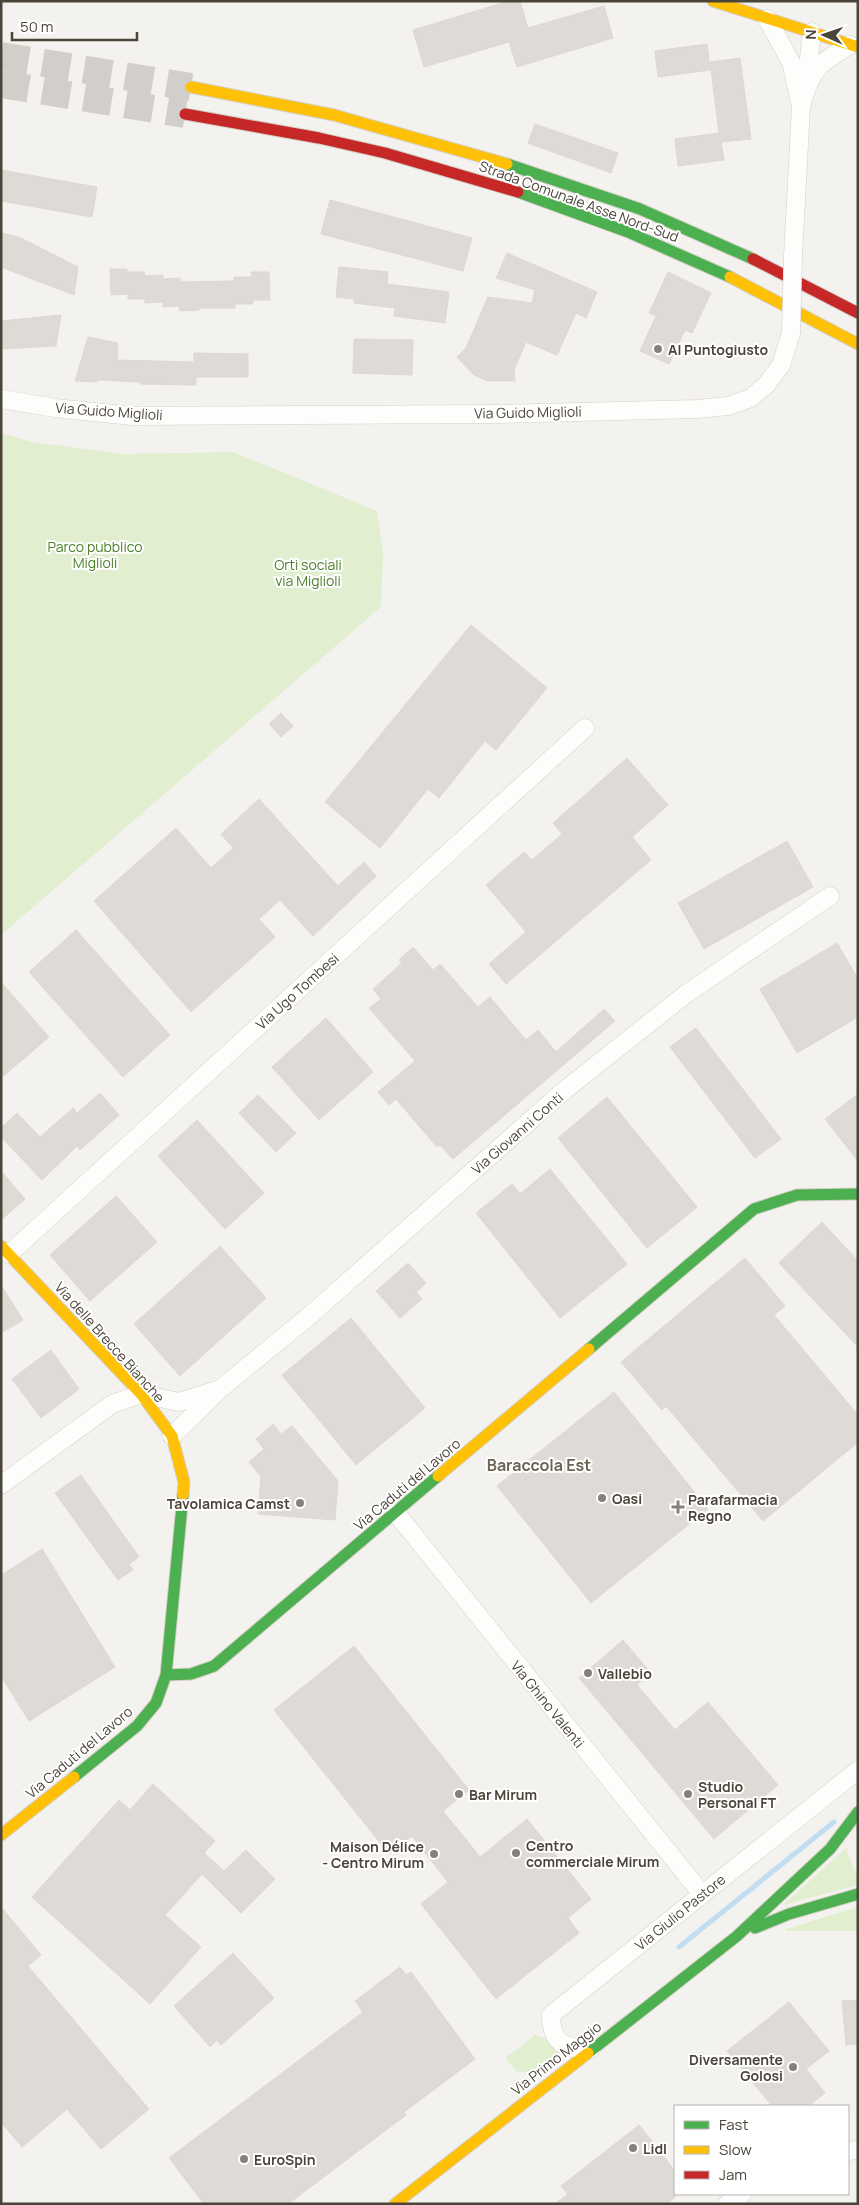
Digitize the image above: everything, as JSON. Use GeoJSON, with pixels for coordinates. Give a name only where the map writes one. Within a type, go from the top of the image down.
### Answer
{"type":"FeatureCollection","features":[{"type":"Feature","properties":{"kind":"main road"},"geometry":{"type":"LineString","coordinates":[[713,1],[854,46]]}},
{"type":"Feature","properties":{"kind":"main road","name":"Strada Comunale Asse Nord-Sud"},"geometry":{"type":"LineString","coordinates":[[191,88],[334,115],[495,160],[640,209],[732,248],[858,313]]}},
{"type":"Feature","properties":{"kind":"main road","name":"Strada Comunale Asse Nord-Sud"},"geometry":{"type":"LineString","coordinates":[[184,114],[332,141],[449,170],[530,196],[632,234],[707,267],[858,344]]}},
{"type":"Feature","properties":{"kind":"main road","name":"Via Caduti del Lavoro"},"geometry":{"type":"LineString","coordinates":[[1,1835],[136,1726],[156,1703],[166,1675],[191,1674],[214,1666],[754,1209],[797,1195],[858,1194]]}},
{"type":"Feature","properties":{"kind":"main road","name":"Via delle Brecce Bianche"},"geometry":{"type":"LineString","coordinates":[[5,1250],[141,1394],[172,1436],[184,1482],[166,1675]]}},
{"type":"Feature","properties":{"kind":"main road","name":"Via Primo Maggio"},"geometry":{"type":"LineString","coordinates":[[395,2204],[737,1936],[830,1849],[858,1812]]}},
{"type":"Feature","properties":{"kind":"main road"},"geometry":{"type":"LineString","coordinates":[[856,1832],[858,1820]]}},
{"type":"Feature","properties":{"kind":"main road","name":"Via Primo Maggio"},"geometry":{"type":"LineString","coordinates":[[737,1936],[789,1914],[858,1894]]}},
{"type":"Feature","properties":{"kind":"street","name":"Via Guido Miglioli"},"geometry":{"type":"LineString","coordinates":[[767,19],[790,62],[801,107]]}},
{"type":"Feature","properties":{"kind":"street","name":"Via Guido Miglioli"},"geometry":{"type":"LineString","coordinates":[[1,399],[55,408],[132,416],[477,414],[697,409],[728,406],[751,398],[767,384],[781,365],[791,333],[801,107],[806,84],[812,32]]}},
{"type":"Feature","properties":{"kind":"street"},"geometry":{"type":"LineString","coordinates":[[790,62],[797,48],[812,32]]}},
{"type":"Feature","properties":{"kind":"street","name":"Via Guido Miglioli"},"geometry":{"type":"LineString","coordinates":[[806,84],[820,65],[854,46]]}},
{"type":"Feature","properties":{"kind":"street","name":"Via Ugo Tombesi"},"geometry":{"type":"LineString","coordinates":[[5,1250],[585,728]]}},
{"type":"Feature","properties":{"kind":"street","name":"Via Giovanni Conti"},"geometry":{"type":"LineString","coordinates":[[172,1436],[220,1389],[308,1317],[566,1089],[686,994],[830,896]]}},
{"type":"Feature","properties":{"kind":"street","name":"Via Giovanni Conti"},"geometry":{"type":"LineString","coordinates":[[141,1394],[179,1402],[220,1389]]}},
{"type":"Feature","properties":{"kind":"street"},"geometry":{"type":"LineString","coordinates":[[1,1485],[112,1404],[141,1394]]}},
{"type":"Feature","properties":{"kind":"street","name":"Via Ghino Valenti"},"geometry":{"type":"LineString","coordinates":[[396,1513],[702,1894]]}},
{"type":"Feature","properties":{"kind":"street","name":"Via Giulio Pastore"},"geometry":{"type":"LineString","coordinates":[[591,2050],[566,2046],[556,2039],[551,2027],[551,2015],[858,1770]]}},
{"type":"Feature","properties":{"kind":"street"},"geometry":{"type":"LineString","coordinates":[[727,2204],[740,2195]]}},
{"type":"Feature","properties":{"kind":"green space","name":"Parco pubblico Miglioli"},"geometry":{"type":"Polygon","coordinates":[[[1,433],[31,442],[124,454],[233,452],[377,511],[383,553],[381,607],[1,935],[1,433]]]}},
{"type":"Feature","properties":{"kind":"green space"},"geometry":{"type":"Polygon","coordinates":[[[846,1848],[857,1876],[858,1885],[783,1905],[846,1848]]]}},
{"type":"Feature","properties":{"kind":"green space"},"geometry":{"type":"Polygon","coordinates":[[[858,1907],[858,1931],[786,1931],[786,1929],[858,1907]]]}},
{"type":"Feature","properties":{"kind":"green space"},"geometry":{"type":"Polygon","coordinates":[[[535,2035],[544,2038],[563,2052],[563,2055],[542,2071],[517,2072],[505,2058],[535,2035]]]}},
{"type":"Feature","properties":{"kind":"building"},"geometry":{"type":"Polygon","coordinates":[[[509,1],[520,1],[528,28],[604,6],[613,38],[517,67],[509,42],[424,67],[413,30],[509,1]]]}},
{"type":"Feature","properties":{"kind":"building"},"geometry":{"type":"Polygon","coordinates":[[[707,44],[710,70],[658,77],[655,51],[707,44]]]}},
{"type":"Feature","properties":{"kind":"building"},"geometry":{"type":"Polygon","coordinates":[[[740,58],[751,139],[721,142],[724,160],[678,166],[675,139],[719,133],[710,62],[740,58]]]}},
{"type":"Feature","properties":{"kind":"building"},"geometry":{"type":"Polygon","coordinates":[[[535,124],[618,153],[611,173],[528,143],[535,124]]]}},
{"type":"Feature","properties":{"kind":"building"},"geometry":{"type":"Polygon","coordinates":[[[1,170],[97,187],[92,217],[1,201],[1,170]]]}},
{"type":"Feature","properties":{"kind":"building"},"geometry":{"type":"Polygon","coordinates":[[[330,200],[472,238],[463,271],[321,234],[330,200]]]}},
{"type":"Feature","properties":{"kind":"building"},"geometry":{"type":"Polygon","coordinates":[[[1,233],[19,237],[78,267],[74,295],[1,267],[1,233]]]}},
{"type":"Feature","properties":{"kind":"building"},"geometry":{"type":"Polygon","coordinates":[[[507,253],[597,292],[586,318],[576,313],[557,355],[526,342],[514,370],[515,381],[488,381],[474,375],[457,357],[466,348],[488,297],[532,303],[535,290],[496,278],[507,253]]]}},
{"type":"Feature","properties":{"kind":"building"},"geometry":{"type":"Polygon","coordinates":[[[339,267],[388,272],[387,284],[449,292],[445,323],[394,316],[395,308],[354,303],[354,299],[336,297],[339,267]]]}},
{"type":"Feature","properties":{"kind":"building"},"geometry":{"type":"Polygon","coordinates":[[[110,269],[144,272],[145,276],[163,275],[163,279],[180,278],[180,282],[234,281],[234,277],[252,277],[251,272],[269,272],[270,300],[253,300],[253,304],[235,304],[235,308],[199,308],[199,310],[180,311],[179,306],[163,307],[163,302],[145,303],[145,299],[128,299],[128,294],[111,295],[110,269]]]}},
{"type":"Feature","properties":{"kind":"building"},"geometry":{"type":"Polygon","coordinates":[[[668,272],[711,293],[692,333],[685,330],[669,364],[640,351],[656,316],[649,313],[668,272]]]}},
{"type":"Feature","properties":{"kind":"building"},"geometry":{"type":"Polygon","coordinates":[[[61,315],[56,346],[1,349],[1,321],[61,315]]]}},
{"type":"Feature","properties":{"kind":"building"},"geometry":{"type":"Polygon","coordinates":[[[88,337],[118,343],[117,360],[194,362],[194,353],[248,354],[248,377],[196,377],[196,385],[140,384],[140,382],[97,380],[97,382],[75,381],[88,337]]]}},
{"type":"Feature","properties":{"kind":"building"},"geometry":{"type":"Polygon","coordinates":[[[354,339],[413,340],[412,375],[353,373],[354,339]]]}},
{"type":"Feature","properties":{"kind":"building"},"geometry":{"type":"Polygon","coordinates":[[[471,625],[547,688],[496,750],[485,741],[439,798],[428,789],[380,848],[325,802],[471,625]]]}},
{"type":"Feature","properties":{"kind":"building"},"geometry":{"type":"Polygon","coordinates":[[[281,713],[293,726],[281,737],[269,724],[281,713]]]}},
{"type":"Feature","properties":{"kind":"building"},"geometry":{"type":"Polygon","coordinates":[[[627,758],[668,805],[632,837],[651,860],[506,984],[489,964],[526,932],[486,885],[524,852],[532,860],[562,834],[553,823],[627,758]]]}},
{"type":"Feature","properties":{"kind":"building"},"geometry":{"type":"Polygon","coordinates":[[[259,799],[338,886],[364,862],[376,876],[313,936],[280,900],[259,919],[275,937],[191,1012],[94,901],[176,828],[211,868],[233,848],[221,834],[259,799]]]}},
{"type":"Feature","properties":{"kind":"building"},"geometry":{"type":"Polygon","coordinates":[[[787,841],[813,887],[704,949],[678,903],[787,841]]]}},
{"type":"Feature","properties":{"kind":"building"},"geometry":{"type":"Polygon","coordinates":[[[76,930],[170,1035],[123,1077],[29,972],[76,930]]]}},
{"type":"Feature","properties":{"kind":"building"},"geometry":{"type":"Polygon","coordinates":[[[837,943],[858,979],[858,1017],[797,1053],[760,989],[837,943]]]}},
{"type":"Feature","properties":{"kind":"building"},"geometry":{"type":"Polygon","coordinates":[[[413,947],[433,970],[440,964],[478,1007],[490,997],[526,1040],[538,1030],[556,1052],[604,1009],[615,1021],[453,1159],[440,1145],[437,1147],[396,1099],[389,1105],[378,1092],[415,1061],[369,1008],[381,999],[373,989],[402,963],[399,960],[413,947]]]}},
{"type":"Feature","properties":{"kind":"building"},"geometry":{"type":"Polygon","coordinates":[[[1,982],[49,1037],[1,1078],[1,982]]]}},
{"type":"Feature","properties":{"kind":"building"},"geometry":{"type":"Polygon","coordinates":[[[326,1018],[373,1072],[319,1120],[272,1067],[326,1018]]]}},
{"type":"Feature","properties":{"kind":"building"},"geometry":{"type":"Polygon","coordinates":[[[696,1028],[781,1139],[755,1158],[670,1047],[696,1028]]]}},
{"type":"Feature","properties":{"kind":"building"},"geometry":{"type":"Polygon","coordinates":[[[100,1093],[119,1115],[80,1150],[77,1146],[42,1180],[1,1137],[1,1128],[17,1113],[40,1137],[73,1108],[77,1113],[100,1093]]]}},
{"type":"Feature","properties":{"kind":"building"},"geometry":{"type":"Polygon","coordinates":[[[858,1094],[858,1161],[825,1119],[858,1094]]]}},
{"type":"Feature","properties":{"kind":"building"},"geometry":{"type":"Polygon","coordinates":[[[258,1095],[296,1133],[276,1152],[239,1113],[258,1095]]]}},
{"type":"Feature","properties":{"kind":"building"},"geometry":{"type":"Polygon","coordinates":[[[607,1097],[697,1207],[647,1248],[558,1138],[607,1097]]]}},
{"type":"Feature","properties":{"kind":"building"},"geometry":{"type":"Polygon","coordinates":[[[197,1120],[264,1193],[225,1229],[158,1156],[197,1120]]]}},
{"type":"Feature","properties":{"kind":"building"},"geometry":{"type":"Polygon","coordinates":[[[550,1169],[627,1264],[560,1318],[476,1213],[512,1184],[520,1194],[550,1169]]]}},
{"type":"Feature","properties":{"kind":"building"},"geometry":{"type":"Polygon","coordinates":[[[1,1171],[25,1199],[1,1220],[1,1171]]]}},
{"type":"Feature","properties":{"kind":"building"},"geometry":{"type":"Polygon","coordinates":[[[116,1196],[157,1242],[90,1301],[50,1255],[116,1196]]]}},
{"type":"Feature","properties":{"kind":"building"},"geometry":{"type":"Polygon","coordinates":[[[822,1222],[858,1261],[858,1347],[779,1263],[822,1222]]]}},
{"type":"Feature","properties":{"kind":"building"},"geometry":{"type":"Polygon","coordinates":[[[220,1246],[266,1298],[180,1376],[134,1324],[220,1246]]]}},
{"type":"Feature","properties":{"kind":"building"},"geometry":{"type":"Polygon","coordinates":[[[745,1258],[785,1306],[774,1315],[858,1415],[858,1442],[763,1521],[666,1406],[662,1410],[621,1362],[745,1258]]]}},
{"type":"Feature","properties":{"kind":"building"},"geometry":{"type":"Polygon","coordinates":[[[408,1263],[426,1283],[416,1292],[422,1299],[400,1318],[376,1291],[408,1263]]]}},
{"type":"Feature","properties":{"kind":"building"},"geometry":{"type":"Polygon","coordinates":[[[1,1285],[23,1320],[1,1333],[1,1285]]]}},
{"type":"Feature","properties":{"kind":"building"},"geometry":{"type":"Polygon","coordinates":[[[351,1318],[425,1408],[356,1465],[282,1375],[351,1318]]]}},
{"type":"Feature","properties":{"kind":"building"},"geometry":{"type":"Polygon","coordinates":[[[51,1350],[79,1389],[41,1418],[12,1379],[51,1350]]]}},
{"type":"Feature","properties":{"kind":"building","name":"Oasi"},"geometry":{"type":"Polygon","coordinates":[[[614,1392],[708,1509],[591,1603],[497,1486],[614,1392]]]}},
{"type":"Feature","properties":{"kind":"building"},"geometry":{"type":"Polygon","coordinates":[[[273,1424],[281,1434],[292,1426],[338,1481],[335,1520],[258,1514],[261,1477],[249,1462],[264,1449],[256,1439],[273,1424]]]}},
{"type":"Feature","properties":{"kind":"building"},"geometry":{"type":"Polygon","coordinates":[[[81,1475],[139,1557],[129,1564],[133,1570],[118,1580],[55,1493],[81,1475]]]}},
{"type":"Feature","properties":{"kind":"building"},"geometry":{"type":"Polygon","coordinates":[[[42,1549],[115,1667],[29,1721],[1,1676],[1,1575],[42,1549]]]}},
{"type":"Feature","properties":{"kind":"building"},"geometry":{"type":"Polygon","coordinates":[[[623,1640],[651,1673],[637,1685],[675,1730],[708,1702],[778,1785],[714,1839],[579,1678],[623,1640]]]}},
{"type":"Feature","properties":{"kind":"building"},"geometry":{"type":"Polygon","coordinates":[[[354,1646],[469,1790],[443,1811],[480,1857],[527,1819],[591,1899],[568,1918],[579,1933],[496,1999],[421,1904],[448,1882],[412,1836],[389,1854],[274,1710],[354,1646]]]}},
{"type":"Feature","properties":{"kind":"building"},"geometry":{"type":"Polygon","coordinates":[[[153,1784],[215,1841],[204,1853],[224,1871],[246,1850],[275,1879],[241,1913],[202,1874],[165,1915],[201,1947],[150,2004],[32,1897],[119,1800],[130,1810],[153,1784]]]}},
{"type":"Feature","properties":{"kind":"building"},"geometry":{"type":"Polygon","coordinates":[[[1,1907],[41,1955],[28,1966],[149,2109],[101,2149],[67,2109],[22,2147],[1,2122],[1,1907]]]}},
{"type":"Feature","properties":{"kind":"building"},"geometry":{"type":"Polygon","coordinates":[[[233,1953],[274,1998],[221,2045],[217,2040],[210,2047],[174,2006],[233,1953]]]}},
{"type":"Feature","properties":{"kind":"building"},"geometry":{"type":"Polygon","coordinates":[[[400,1967],[406,1975],[411,1972],[475,2059],[404,2112],[406,2115],[288,2204],[204,2204],[169,2158],[363,2012],[355,2001],[400,1967]]]}},
{"type":"Feature","properties":{"kind":"building"},"geometry":{"type":"Polygon","coordinates":[[[858,2000],[858,2044],[846,2045],[842,2001],[858,2000]]]}},
{"type":"Feature","properties":{"kind":"building"},"geometry":{"type":"Polygon","coordinates":[[[789,2002],[829,2051],[806,2069],[825,2093],[809,2105],[771,2105],[727,2051],[789,2002]]]}},
{"type":"Feature","properties":{"kind":"building","name":"Lidl"},"geometry":{"type":"Polygon","coordinates":[[[639,2125],[674,2170],[675,2197],[667,2204],[555,2204],[568,2194],[561,2186],[639,2125]]]}},
{"type":"Feature","properties":{"kind":"waterway"},"geometry":{"type":"LineString","coordinates":[[679,1947],[834,1822]]}},
{"type":"Feature","properties":{"kind":"tunnel"},"geometry":{"type":"LineString","coordinates":[[1,56],[191,87]]}},
{"type":"Feature","properties":{"kind":"tunnel"},"geometry":{"type":"LineString","coordinates":[[1,84],[185,114]]}},
{"type":"Feature","properties":{"kind":"traffic: fast"},"geometry":{"type":"LineString","coordinates":[[507,164],[640,209],[753,259]]}},
{"type":"Feature","properties":{"kind":"traffic: fast"},"geometry":{"type":"LineString","coordinates":[[518,192],[628,232],[730,277]]}},
{"type":"Feature","properties":{"kind":"traffic: fast"},"geometry":{"type":"LineString","coordinates":[[589,1349],[754,1209],[797,1195],[858,1194]]}},
{"type":"Feature","properties":{"kind":"traffic: fast"},"geometry":{"type":"LineString","coordinates":[[166,1675],[191,1674],[214,1666],[438,1476]]}},
{"type":"Feature","properties":{"kind":"traffic: fast"},"geometry":{"type":"LineString","coordinates":[[74,1777],[137,1726],[156,1703],[166,1675],[183,1495]]}},
{"type":"Feature","properties":{"kind":"traffic: fast"},"geometry":{"type":"LineString","coordinates":[[588,2053],[737,1936],[830,1849],[858,1812]]}},
{"type":"Feature","properties":{"kind":"traffic: fast"},"geometry":{"type":"LineString","coordinates":[[755,1928],[789,1914],[858,1894]]}},
{"type":"Feature","properties":{"kind":"traffic: slow"},"geometry":{"type":"LineString","coordinates":[[713,1],[858,47]]}},
{"type":"Feature","properties":{"kind":"traffic: slow"},"geometry":{"type":"LineString","coordinates":[[191,87],[334,115],[507,164]]}},
{"type":"Feature","properties":{"kind":"traffic: slow"},"geometry":{"type":"LineString","coordinates":[[730,277],[858,344]]}},
{"type":"Feature","properties":{"kind":"traffic: slow"},"geometry":{"type":"LineString","coordinates":[[1,1246],[141,1394],[172,1436],[184,1482],[183,1495]]}},
{"type":"Feature","properties":{"kind":"traffic: slow"},"geometry":{"type":"LineString","coordinates":[[438,1476],[589,1349]]}},
{"type":"Feature","properties":{"kind":"traffic: slow"},"geometry":{"type":"LineString","coordinates":[[1,1835],[74,1777]]}},
{"type":"Feature","properties":{"kind":"traffic: slow"},"geometry":{"type":"LineString","coordinates":[[395,2204],[588,2053]]}},
{"type":"Feature","properties":{"kind":"traffic: jam"},"geometry":{"type":"LineString","coordinates":[[185,114],[319,138],[385,153],[518,192]]}},
{"type":"Feature","properties":{"kind":"traffic: jam"},"geometry":{"type":"LineString","coordinates":[[753,259],[858,313]]}},
{"type":"Feature","properties":{"kind":"place","name":"Al Puntogiusto"},"geometry":{"type":"Point","coordinates":[658,349]}},
{"type":"Feature","properties":{"kind":"place","name":"Oasi"},"geometry":{"type":"Point","coordinates":[602,1498]}},
{"type":"Feature","properties":{"kind":"place","name":"Tavolamica Camst"},"geometry":{"type":"Point","coordinates":[300,1503]}},
{"type":"Feature","properties":{"kind":"place","name":"Parafarmacia Regno"},"geometry":{"type":"Point","coordinates":[678,1507]}},
{"type":"Feature","properties":{"kind":"place","name":"Vallebio"},"geometry":{"type":"Point","coordinates":[588,1673]}},
{"type":"Feature","properties":{"kind":"place","name":"Bar Mirum"},"geometry":{"type":"Point","coordinates":[459,1794]}},
{"type":"Feature","properties":{"kind":"place","name":"Studio Personal FT"},"geometry":{"type":"Point","coordinates":[688,1794]}},
{"type":"Feature","properties":{"kind":"place","name":"Centro commerciale Mirum"},"geometry":{"type":"Point","coordinates":[516,1853]}},
{"type":"Feature","properties":{"kind":"place","name":"Maison Délice - Centro Mirum"},"geometry":{"type":"Point","coordinates":[434,1854]}},
{"type":"Feature","properties":{"kind":"place","name":"Diversamente Golosi"},"geometry":{"type":"Point","coordinates":[793,2067]}},
{"type":"Feature","properties":{"kind":"place","name":"Lidl"},"geometry":{"type":"Point","coordinates":[633,2148]}},
{"type":"Feature","properties":{"kind":"place","name":"EuroSpin"},"geometry":{"type":"Point","coordinates":[244,2159]}},
{"type":"Feature","properties":{"kind":"district","name":"Baraccola Est"},"geometry":{"type":"Point","coordinates":[539,1465]}},
{"type":"Feature","properties":{"kind":"park label","name":"Orti sociali via Miglioli"},"geometry":{"type":"Point","coordinates":[308,572]}}]}
